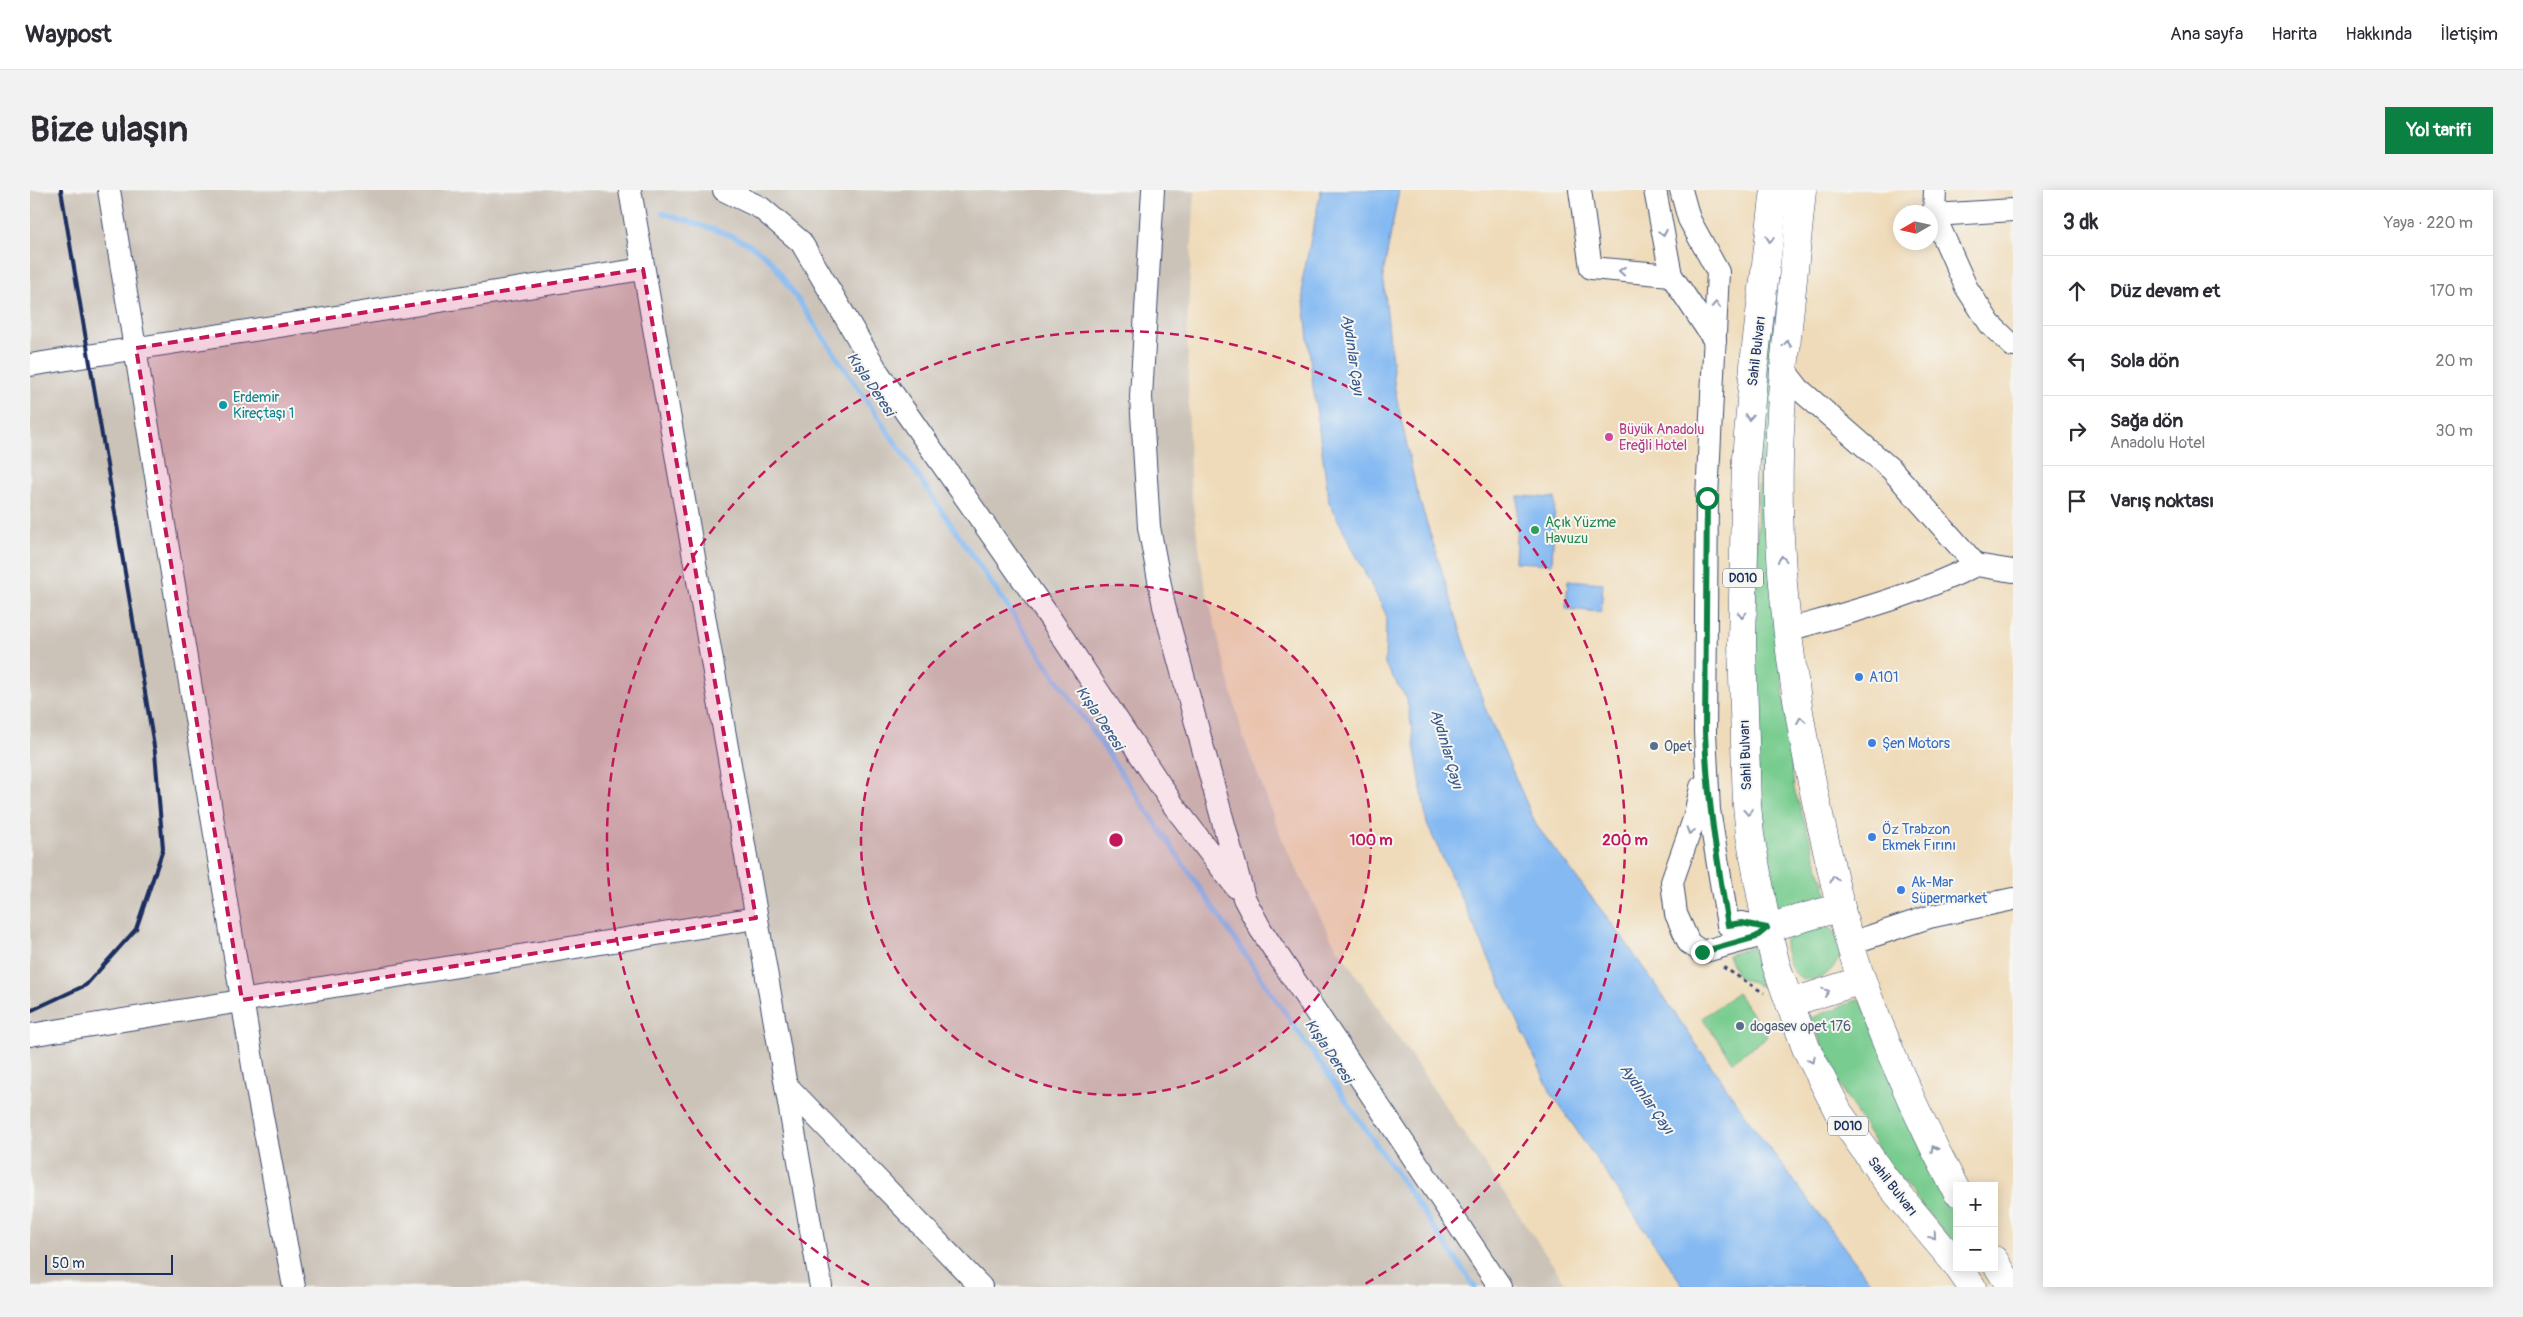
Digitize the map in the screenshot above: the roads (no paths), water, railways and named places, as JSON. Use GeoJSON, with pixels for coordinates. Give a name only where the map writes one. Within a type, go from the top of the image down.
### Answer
{"type":"FeatureCollection","features":[{"type":"Feature","properties":{"kind":"highway","name":"Sahil Bulvarı"},"geometry":{"type":"LineString","coordinates":[[1774,190],[1748,422],[1743,548],[1742,644],[1747,805],[1767,928],[1776,965],[1781,1001],[1839,1113],[1885,1179],[1953,1260]]}},
{"type":"Feature","properties":{"kind":"highway","name":"D010"},"geometry":{"type":"LineString","coordinates":[[1802,190],[1785,371],[1779,459],[1781,543],[1788,630],[1810,777],[1841,907],[1862,980],[1924,1130],[1953,1184]]}},
{"type":"Feature","properties":{"kind":"highway"},"geometry":{"type":"LineString","coordinates":[[1767,928],[1841,907]]}},
{"type":"Feature","properties":{"kind":"highway"},"geometry":{"type":"LineString","coordinates":[[1781,1001],[1862,980]]}},
{"type":"Feature","properties":{"kind":"highway"},"geometry":{"type":"LineString","coordinates":[[1998,1266],[2011,1287]]}},
{"type":"Feature","properties":{"kind":"highway"},"geometry":{"type":"LineString","coordinates":[[1962,1272],[1972,1287]]}},
{"type":"Feature","properties":{"kind":"street"},"geometry":{"type":"LineString","coordinates":[[109,190],[242,1000],[294,1287]]}},
{"type":"Feature","properties":{"kind":"street"},"geometry":{"type":"LineString","coordinates":[[630,190],[821,1287]]}},
{"type":"Feature","properties":{"kind":"street"},"geometry":{"type":"LineString","coordinates":[[724,190],[761,208],[801,242],[879,374],[1052,621],[1174,806],[1244,898],[1260,930],[1500,1287]]}},
{"type":"Feature","properties":{"kind":"street"},"geometry":{"type":"LineString","coordinates":[[1153,190],[1140,397],[1149,527],[1164,606],[1244,898]]}},
{"type":"Feature","properties":{"kind":"street"},"geometry":{"type":"LineString","coordinates":[[1580,190],[1591,268],[1671,275]]}},
{"type":"Feature","properties":{"kind":"street"},"geometry":{"type":"LineString","coordinates":[[1656,190],[1671,275],[1714,341]]}},
{"type":"Feature","properties":{"kind":"street"},"geometry":{"type":"LineString","coordinates":[[1681,190],[1689,219],[1718,272],[1707,498],[1706,767],[1714,845],[1728,925],[1742,923],[1767,928]]}},
{"type":"Feature","properties":{"kind":"street"},"geometry":{"type":"LineString","coordinates":[[1934,205],[1935,190]]}},
{"type":"Feature","properties":{"kind":"street"},"geometry":{"type":"LineString","coordinates":[[1938,215],[2013,210]]}},
{"type":"Feature","properties":{"kind":"street"},"geometry":{"type":"LineString","coordinates":[[1938,224],[1966,287],[1990,324],[2013,346]]}},
{"type":"Feature","properties":{"kind":"street"},"geometry":{"type":"LineString","coordinates":[[30,365],[643,269]]}},
{"type":"Feature","properties":{"kind":"street"},"geometry":{"type":"LineString","coordinates":[[1785,371],[1800,389],[1892,470],[1976,565]]}},
{"type":"Feature","properties":{"kind":"street"},"geometry":{"type":"LineString","coordinates":[[1788,630],[1903,597],[1936,585],[1976,565],[2013,571]]}},
{"type":"Feature","properties":{"kind":"street"},"geometry":{"type":"LineString","coordinates":[[1706,767],[1694,818],[1672,882],[1676,914],[1689,943],[1702,952],[1756,937],[1767,928]]}},
{"type":"Feature","properties":{"kind":"street"},"geometry":{"type":"LineString","coordinates":[[1851,943],[1929,917],[2013,899]]}},
{"type":"Feature","properties":{"kind":"street"},"geometry":{"type":"LineString","coordinates":[[30,1035],[756,918]]}},
{"type":"Feature","properties":{"kind":"street"},"geometry":{"type":"LineString","coordinates":[[786,1085],[981,1287]]}},
{"type":"Feature","properties":{"kind":"water","name":"Aydınlar Çayı"},"geometry":{"type":"Polygon","coordinates":[[[1321,190],[1399,190],[1383,275],[1395,390],[1416,489],[1485,708],[1536,825],[1622,937],[1757,1132],[1874,1287],[1684,1287],[1551,1093],[1427,824],[1407,699],[1385,665],[1386,614],[1329,502],[1313,386],[1302,282],[1321,190]]]}},
{"type":"Feature","properties":{"kind":"water","name":"Açık Yüzme Havuzu"},"geometry":{"type":"Polygon","coordinates":[[[1518,496],[1555,498],[1552,564],[1515,562],[1518,496]]]}},
{"type":"Feature","properties":{"kind":"water","name":"Açık Yüzme Havuzu"},"geometry":{"type":"Polygon","coordinates":[[[1568,580],[1603,583],[1601,612],[1566,609],[1568,580]]]}},
{"type":"Feature","properties":{"kind":"waterway","name":"Kışla Deresi"},"geometry":{"type":"LineString","coordinates":[[663,213],[721,232],[749,244],[772,262],[1475,1287]]}},
{"type":"Feature","properties":{"kind":"railway"},"geometry":{"type":"LineString","coordinates":[[30,1011],[86,985],[136,929],[163,849],[155,752],[61,190]]}},
{"type":"Feature","properties":{"kind":"place","name":"Erdemir Kireçtaşı 1"},"geometry":{"type":"Point","coordinates":[223,405]}},
{"type":"Feature","properties":{"kind":"place","name":"Büyük Anadolu Ereğli Hotel"},"geometry":{"type":"Point","coordinates":[1609,437]}},
{"type":"Feature","properties":{"kind":"place","name":"Açık Yüzme Havuzu"},"geometry":{"type":"Point","coordinates":[1535,530]}},
{"type":"Feature","properties":{"kind":"place","name":"A101"},"geometry":{"type":"Point","coordinates":[1859,677]}},
{"type":"Feature","properties":{"kind":"place","name":"Şen Motors"},"geometry":{"type":"Point","coordinates":[1872,743]}},
{"type":"Feature","properties":{"kind":"place","name":"Opet"},"geometry":{"type":"Point","coordinates":[1654,746]}},
{"type":"Feature","properties":{"kind":"place","name":"Öz Trabzon Ekmek Fırını"},"geometry":{"type":"Point","coordinates":[1872,837]}},
{"type":"Feature","properties":{"kind":"place","name":"Ak-Mar Süpermarket"},"geometry":{"type":"Point","coordinates":[1901,890]}},
{"type":"Feature","properties":{"kind":"place","name":"dogasev opet 176"},"geometry":{"type":"Point","coordinates":[1740,1026]}}]}
